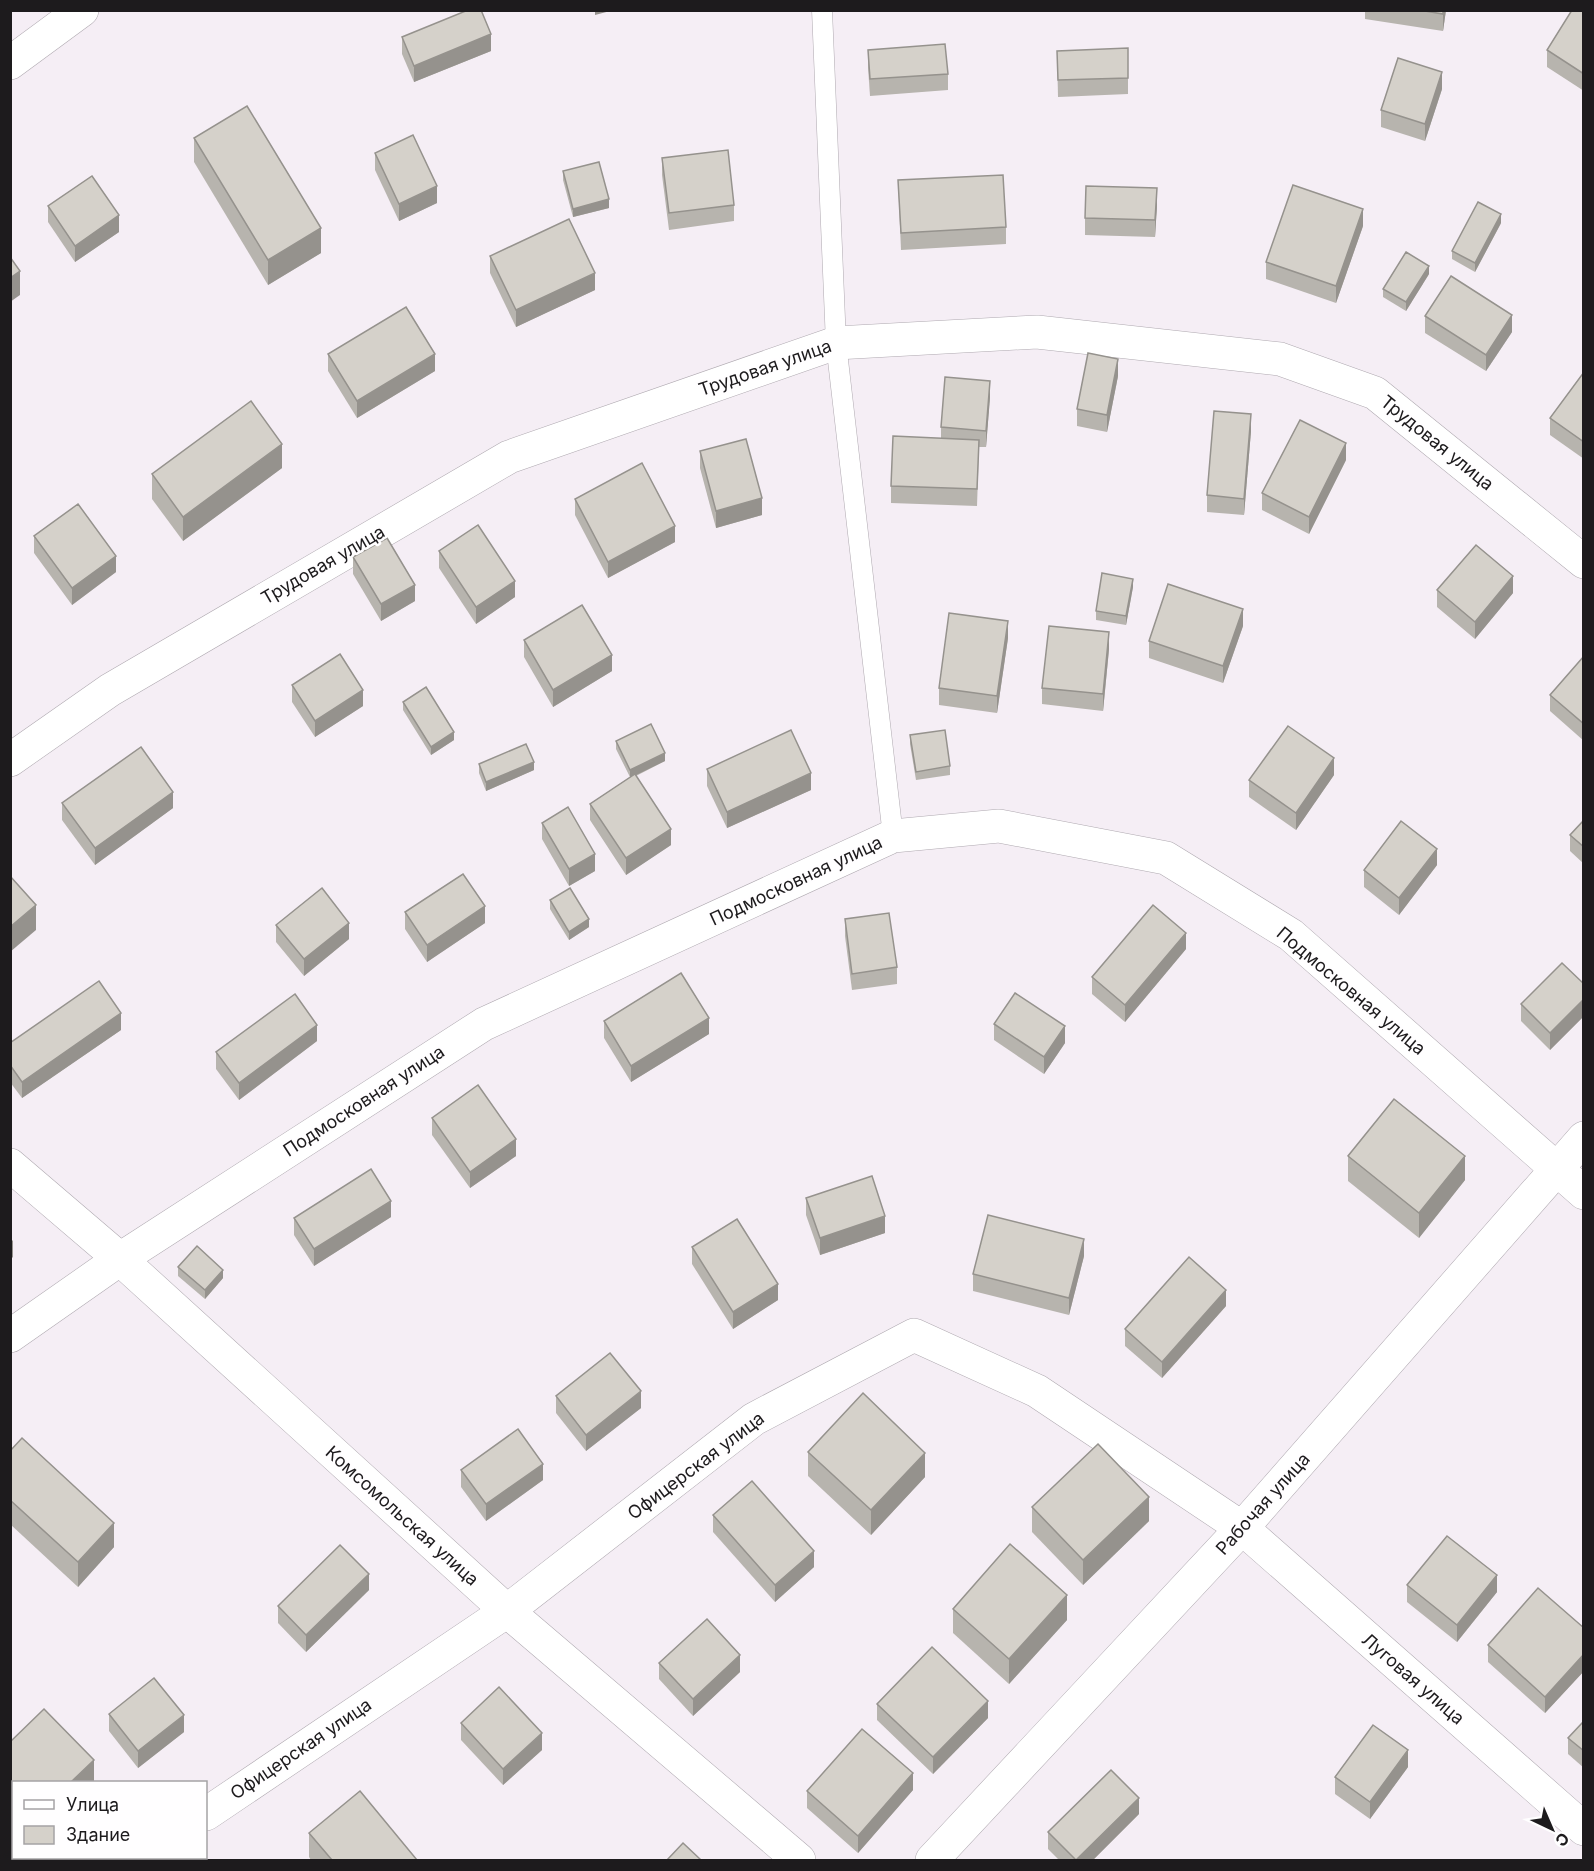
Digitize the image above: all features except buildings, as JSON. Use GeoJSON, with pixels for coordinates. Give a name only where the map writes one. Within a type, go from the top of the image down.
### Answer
{"type":"FeatureCollection","features":[{"type":"Feature","properties":{"kind":"street"},"geometry":{"type":"LineString","coordinates":[[10,63],[82,10]]}},
{"type":"Feature","properties":{"kind":"street","name":"Трудовая улица"},"geometry":{"type":"LineString","coordinates":[[10,760],[110,690],[509,457],[836,343],[1037,332],[1280,359],[1375,393],[1584,562]]}},
{"type":"Feature","properties":{"kind":"street","name":"Подмосковная улица"},"geometry":{"type":"LineString","coordinates":[[10,1336],[120,1259],[484,1024],[893,836],[999,826],[1166,858],[1291,935],[1584,1193]]}},
{"type":"Feature","properties":{"kind":"street","name":"Рабочая улица"},"geometry":{"type":"LineString","coordinates":[[932,1860],[1242,1528],[1584,1138]]}},
{"type":"Feature","properties":{"kind":"street","name":"Комсомольская улица"},"geometry":{"type":"LineString","coordinates":[[10,1165],[120,1259],[507,1611],[799,1860]]}},
{"type":"Feature","properties":{"kind":"street","name":"Офицерская улица"},"geometry":{"type":"LineString","coordinates":[[207,1813],[507,1611],[754,1419],[914,1335],[1037,1391],[1242,1528]]}},
{"type":"Feature","properties":{"kind":"street","name":"Луговая улица"},"geometry":{"type":"LineString","coordinates":[[1242,1528],[1584,1829]]}},
{"type":"Feature","properties":{"kind":"lane"},"geometry":{"type":"LineString","coordinates":[[822,10],[836,343],[893,836]]}}]}
